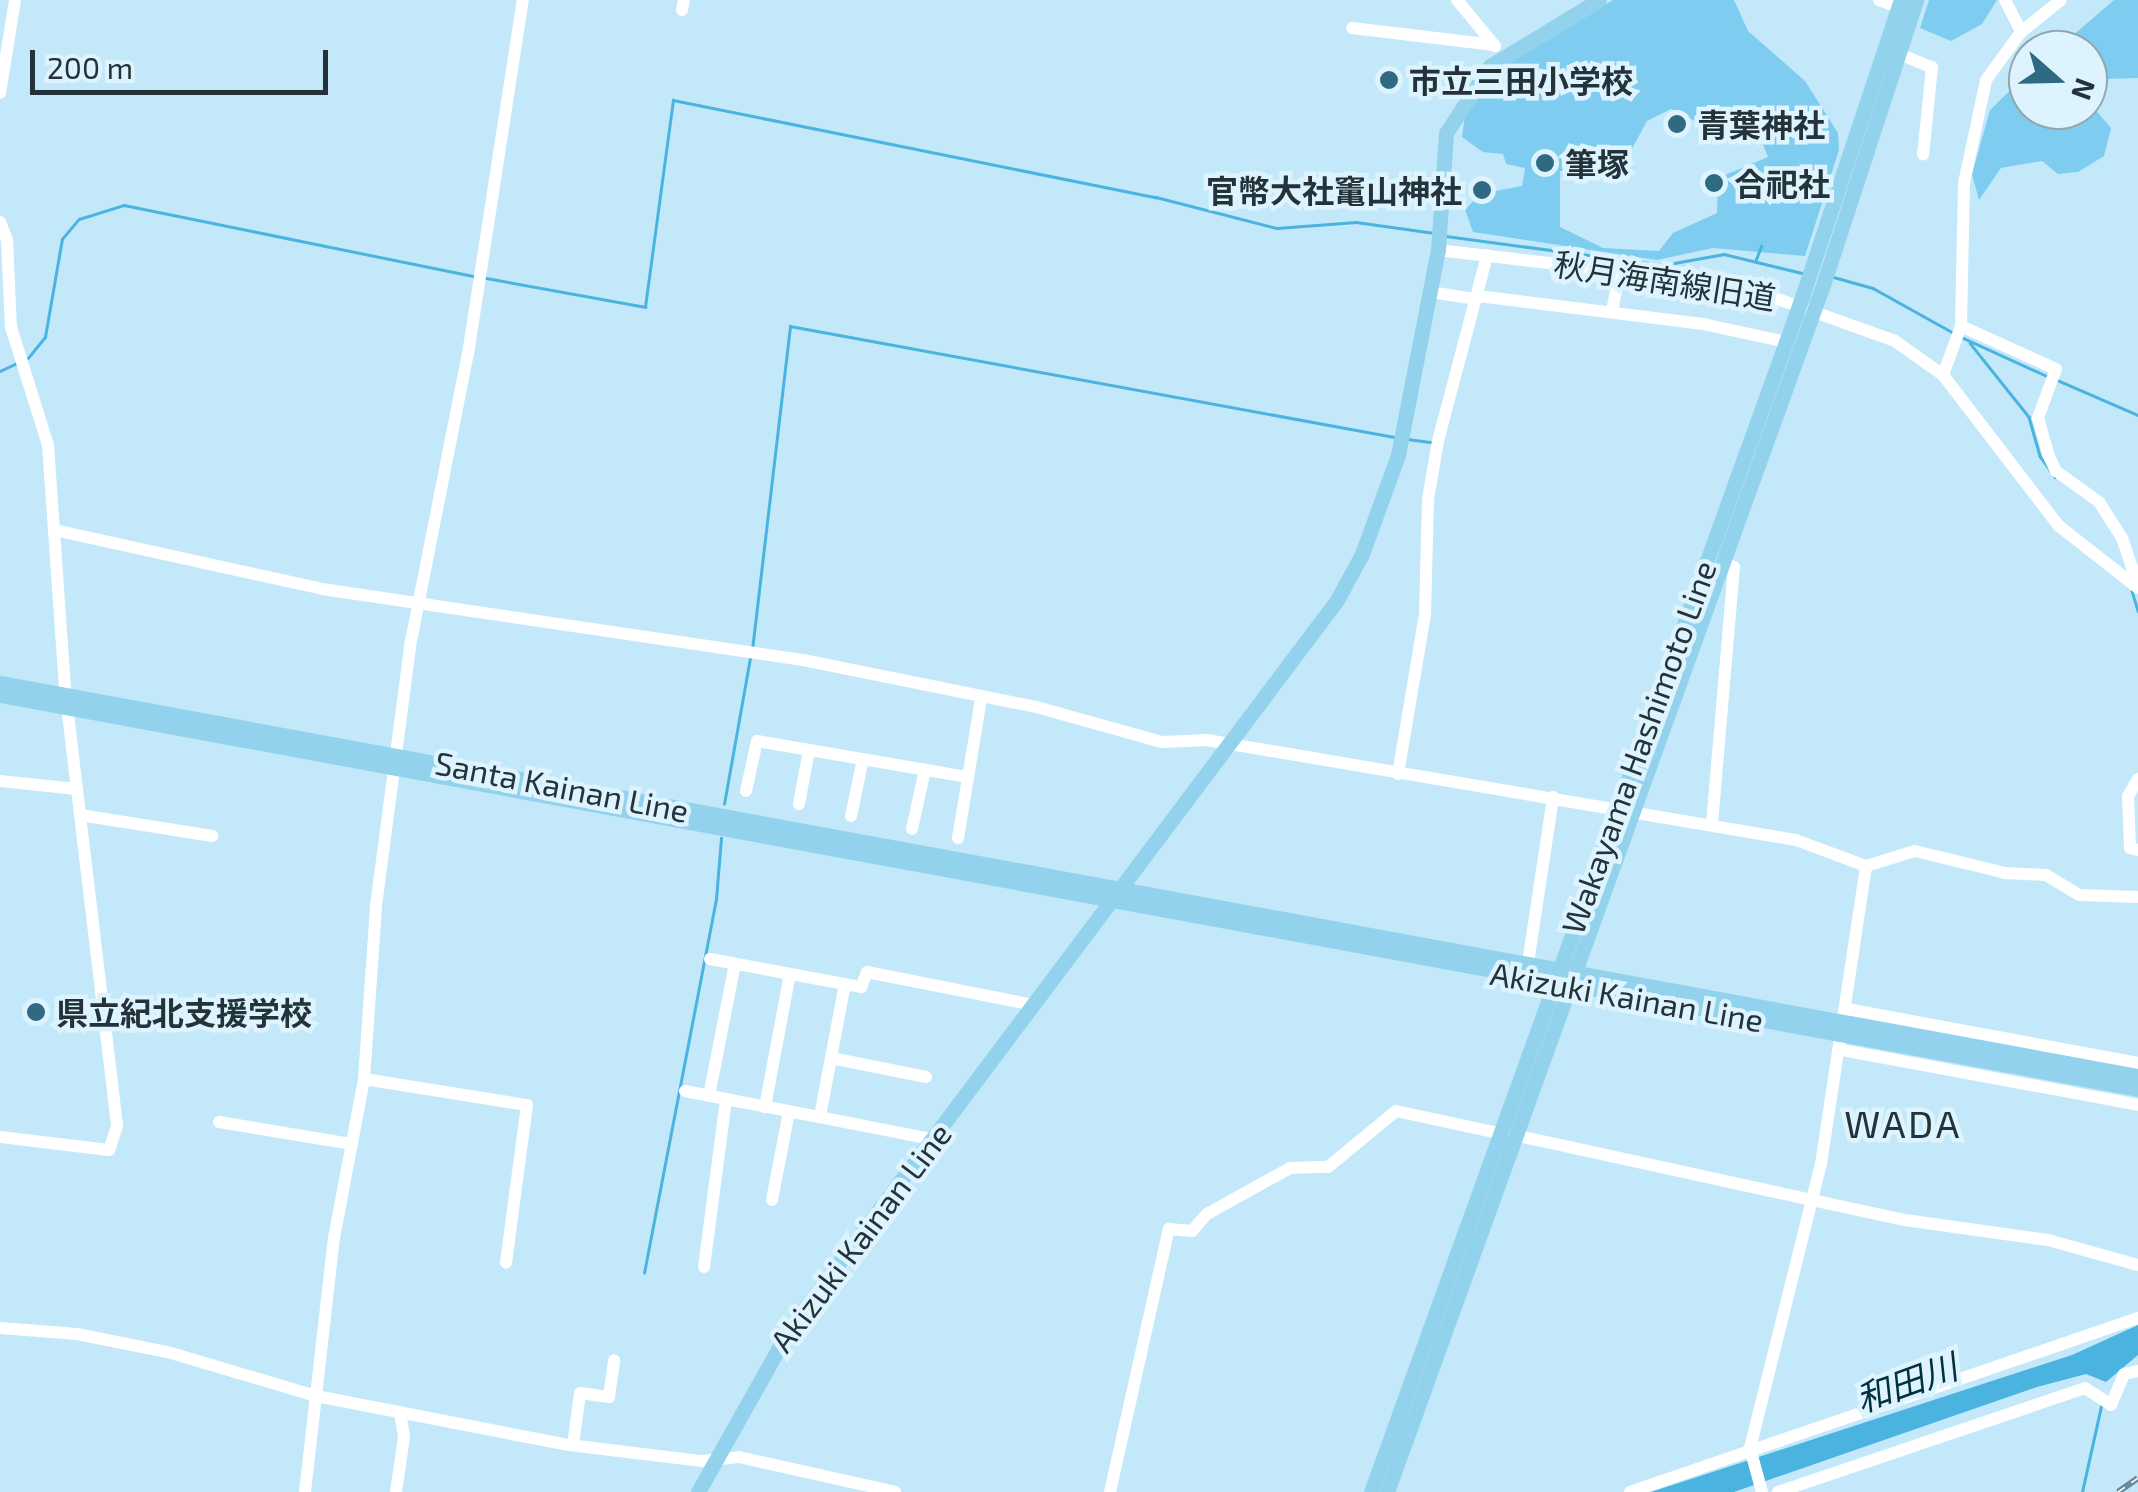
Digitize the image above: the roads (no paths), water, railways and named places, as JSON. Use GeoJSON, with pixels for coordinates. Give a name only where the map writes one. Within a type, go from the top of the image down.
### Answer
{"type":"FeatureCollection","features":[{"type":"Feature","properties":{"kind":"main road","name":"Akizuki Kainan Line"},"geometry":{"type":"LineString","coordinates":[[698,1492],[771,1355],[1337,600],[1362,554],[1398,454],[1439,240],[1446,133],[1498,50],[1600,0]]}},
{"type":"Feature","properties":{"kind":"main road","name":"Wakayama Hashimoto Line"},"geometry":{"type":"LineString","coordinates":[[1371,1492],[1561,986],[1808,305],[1807,282],[1822,263],[1916,0]]}},
{"type":"Feature","properties":{"kind":"main road","name":"Wakayama Hashimoto Line"},"geometry":{"type":"LineString","coordinates":[[1714,558],[1786,342],[1824,282],[1822,263],[1899,4]]}},
{"type":"Feature","properties":{"kind":"main road","name":"Santa Kainan Line"},"geometry":{"type":"LineString","coordinates":[[0,682],[66,701],[1120,894]]}},
{"type":"Feature","properties":{"kind":"main road","name":"Santa Kainan Line"},"geometry":{"type":"LineString","coordinates":[[0,696],[66,701]]}},
{"type":"Feature","properties":{"kind":"main road","name":"Akizuki Kainan Line"},"geometry":{"type":"LineString","coordinates":[[1120,894],[1567,969],[1845,1029],[2084,1073],[2138,1089]]}},
{"type":"Feature","properties":{"kind":"main road","name":"Akizuki Kainan Line"},"geometry":{"type":"LineString","coordinates":[[1120,894],[1561,986],[1845,1029]]}},
{"type":"Feature","properties":{"kind":"main road","name":"Akizuki Kainan Line"},"geometry":{"type":"LineString","coordinates":[[2084,1073],[2138,1076]]}},
{"type":"Feature","properties":{"kind":"main road","name":"Wakayama Hashimoto Line"},"geometry":{"type":"LineString","coordinates":[[1387,1492],[1506,1134]]}},
{"type":"Feature","properties":{"kind":"street"},"geometry":{"type":"LineString","coordinates":[[0,93],[15,0]]}},
{"type":"Feature","properties":{"kind":"street"},"geometry":{"type":"LineString","coordinates":[[305,1492],[364,1078],[394,762],[419,605],[468,354],[523,0]]}},
{"type":"Feature","properties":{"kind":"street"},"geometry":{"type":"LineString","coordinates":[[1458,0],[1498,50]]}},
{"type":"Feature","properties":{"kind":"street"},"geometry":{"type":"LineString","coordinates":[[1879,0],[1899,4]]}},
{"type":"Feature","properties":{"kind":"street"},"geometry":{"type":"LineString","coordinates":[[2005,0],[2020,30]]}},
{"type":"Feature","properties":{"kind":"street"},"geometry":{"type":"LineString","coordinates":[[2023,30],[2060,0]]}},
{"type":"Feature","properties":{"kind":"street"},"geometry":{"type":"LineString","coordinates":[[1352,28],[1498,50]]}},
{"type":"Feature","properties":{"kind":"street"},"geometry":{"type":"LineString","coordinates":[[1943,374],[1960,328],[1968,165],[1986,80],[2008,50]]}},
{"type":"Feature","properties":{"kind":"street"},"geometry":{"type":"LineString","coordinates":[[1899,54],[1932,67],[1923,155]]}},
{"type":"Feature","properties":{"kind":"street"},"geometry":{"type":"LineString","coordinates":[[0,222],[7,240],[10,326],[48,446],[59,532],[66,701],[116,1140],[109,1150],[0,1138]]}},
{"type":"Feature","properties":{"kind":"street","name":"秋月海南線旧道"},"geometry":{"type":"LineString","coordinates":[[1439,240],[1487,255],[1738,285],[1808,305],[1896,342],[1943,374],[2059,526],[2138,586]]}},
{"type":"Feature","properties":{"kind":"street"},"geometry":{"type":"LineString","coordinates":[[1398,774],[1425,616],[1434,460],[1487,255]]}},
{"type":"Feature","properties":{"kind":"street"},"geometry":{"type":"LineString","coordinates":[[1612,311],[1620,271]]}},
{"type":"Feature","properties":{"kind":"street"},"geometry":{"type":"LineString","coordinates":[[1430,292],[1612,311],[1786,342]]}},
{"type":"Feature","properties":{"kind":"street"},"geometry":{"type":"LineString","coordinates":[[1960,328],[2056,370],[2038,418],[2048,454],[2056,471],[2099,502],[2122,538],[2138,586]]}},
{"type":"Feature","properties":{"kind":"street"},"geometry":{"type":"LineString","coordinates":[[59,532],[245,575],[419,605],[803,660],[1162,742],[1230,746],[1796,840],[1866,866],[1915,850],[2005,873],[2046,875],[2079,895],[2138,897]]}},
{"type":"Feature","properties":{"kind":"street"},"geometry":{"type":"LineString","coordinates":[[1712,825],[1734,599],[1734,567],[1714,558]]}},
{"type":"Feature","properties":{"kind":"street"},"geometry":{"type":"LineString","coordinates":[[958,838],[980,699]]}},
{"type":"Feature","properties":{"kind":"street"},"geometry":{"type":"LineString","coordinates":[[746,791],[757,741],[968,777]]}},
{"type":"Feature","properties":{"kind":"street"},"geometry":{"type":"LineString","coordinates":[[800,804],[809,750]]}},
{"type":"Feature","properties":{"kind":"street"},"geometry":{"type":"LineString","coordinates":[[852,816],[863,759]]}},
{"type":"Feature","properties":{"kind":"street"},"geometry":{"type":"LineString","coordinates":[[912,830],[925,770]]}},
{"type":"Feature","properties":{"kind":"street"},"geometry":{"type":"LineString","coordinates":[[2138,779],[2128,796],[2130,848],[2138,850]]}},
{"type":"Feature","properties":{"kind":"street"},"geometry":{"type":"LineString","coordinates":[[0,781],[77,789]]}},
{"type":"Feature","properties":{"kind":"street"},"geometry":{"type":"LineString","coordinates":[[1528,963],[1553,797]]}},
{"type":"Feature","properties":{"kind":"street"},"geometry":{"type":"LineString","coordinates":[[80,815],[212,836]]}},
{"type":"Feature","properties":{"kind":"street"},"geometry":{"type":"LineString","coordinates":[[1762,1492],[1750,1448],[1845,1029],[1866,866]]}},
{"type":"Feature","properties":{"kind":"street"},"geometry":{"type":"LineString","coordinates":[[710,959],[861,987],[866,972],[1034,1005]]}},
{"type":"Feature","properties":{"kind":"street"},"geometry":{"type":"LineString","coordinates":[[709,1096],[735,964]]}},
{"type":"Feature","properties":{"kind":"street"},"geometry":{"type":"LineString","coordinates":[[765,1107],[790,974]]}},
{"type":"Feature","properties":{"kind":"street"},"geometry":{"type":"LineString","coordinates":[[820,1116],[845,984]]}},
{"type":"Feature","properties":{"kind":"street"},"geometry":{"type":"LineString","coordinates":[[1845,1029],[2138,1063]]}},
{"type":"Feature","properties":{"kind":"street"},"geometry":{"type":"LineString","coordinates":[[1845,1029],[2138,1104]]}},
{"type":"Feature","properties":{"kind":"street"},"geometry":{"type":"LineString","coordinates":[[831,1058],[926,1077]]}},
{"type":"Feature","properties":{"kind":"street"},"geometry":{"type":"LineString","coordinates":[[364,1078],[527,1104],[506,1264]]}},
{"type":"Feature","properties":{"kind":"street"},"geometry":{"type":"LineString","coordinates":[[685,1091],[933,1139]]}},
{"type":"Feature","properties":{"kind":"street"},"geometry":{"type":"LineString","coordinates":[[704,1267],[726,1099]]}},
{"type":"Feature","properties":{"kind":"street"},"geometry":{"type":"LineString","coordinates":[[1110,1492],[1169,1229],[1192,1230],[1218,1208],[1290,1168],[1328,1167],[1396,1111],[1809,1200],[2048,1240],[2138,1265]]}},
{"type":"Feature","properties":{"kind":"street"},"geometry":{"type":"LineString","coordinates":[[772,1200],[790,1112]]}},
{"type":"Feature","properties":{"kind":"street"},"geometry":{"type":"LineString","coordinates":[[220,1122],[352,1144]]}},
{"type":"Feature","properties":{"kind":"street"},"geometry":{"type":"LineString","coordinates":[[1630,1492],[2138,1318]]}},
{"type":"Feature","properties":{"kind":"street"},"geometry":{"type":"LineString","coordinates":[[0,1328],[77,1334],[171,1353],[316,1396],[572,1445],[773,1462],[895,1492]]}},
{"type":"Feature","properties":{"kind":"street"},"geometry":{"type":"LineString","coordinates":[[572,1445],[580,1393],[610,1396],[614,1360]]}},
{"type":"Feature","properties":{"kind":"street"},"geometry":{"type":"LineString","coordinates":[[1778,1492],[2086,1388],[2111,1405],[2124,1374],[2138,1370]]}},
{"type":"Feature","properties":{"kind":"street"},"geometry":{"type":"LineString","coordinates":[[396,1492],[404,1436],[400,1412]]}},
{"type":"Feature","properties":{"kind":"waterway"},"geometry":{"type":"LineString","coordinates":[[486,278],[645,307],[673,100],[1156,197],[1277,228],[1356,222],[1434,233]]}},
{"type":"Feature","properties":{"kind":"waterway"},"geometry":{"type":"LineString","coordinates":[[28,358],[45,337],[62,239],[79,219],[124,205],[473,276]]}},
{"type":"Feature","properties":{"kind":"waterway"},"geometry":{"type":"LineString","coordinates":[[1446,236],[1663,265],[1724,254],[1802,273]]}},
{"type":"Feature","properties":{"kind":"waterway"},"geometry":{"type":"LineString","coordinates":[[1755,262],[1761,246]]}},
{"type":"Feature","properties":{"kind":"waterway"},"geometry":{"type":"LineString","coordinates":[[1830,276],[1873,288],[1954,333]]}},
{"type":"Feature","properties":{"kind":"waterway"},"geometry":{"type":"LineString","coordinates":[[752,650],[790,326],[1394,437]]}},
{"type":"Feature","properties":{"kind":"waterway"},"geometry":{"type":"LineString","coordinates":[[1961,337],[2049,377]]}},
{"type":"Feature","properties":{"kind":"waterway"},"geometry":{"type":"LineString","coordinates":[[1970,343],[2029,417],[2040,456],[2055,477]]}},
{"type":"Feature","properties":{"kind":"waterway"},"geometry":{"type":"LineString","coordinates":[[0,371],[17,363]]}},
{"type":"Feature","properties":{"kind":"waterway"},"geometry":{"type":"LineString","coordinates":[[2057,380],[2138,415]]}},
{"type":"Feature","properties":{"kind":"waterway"},"geometry":{"type":"LineString","coordinates":[[1408,439],[1435,443]]}},
{"type":"Feature","properties":{"kind":"waterway"},"geometry":{"type":"LineString","coordinates":[[2132,591],[2138,611]]}},
{"type":"Feature","properties":{"kind":"waterway"},"geometry":{"type":"LineString","coordinates":[[724,804],[750,658]]}},
{"type":"Feature","properties":{"kind":"waterway"},"geometry":{"type":"LineString","coordinates":[[644,1273],[716,899],[721,838]]}},
{"type":"Feature","properties":{"kind":"waterway"},"geometry":{"type":"LineString","coordinates":[[2082,1492],[2101,1406]]}},
{"type":"Feature","properties":{"kind":"railway"},"geometry":{"type":"LineString","coordinates":[[2118,1492],[2138,1478]]}},
{"type":"Feature","properties":{"kind":"place","name":"市立三田小学校"},"geometry":{"type":"Point","coordinates":[1389,80]}},
{"type":"Feature","properties":{"kind":"place","name":"青葉神社"},"geometry":{"type":"Point","coordinates":[1677,124]}},
{"type":"Feature","properties":{"kind":"place","name":"筆塚"},"geometry":{"type":"Point","coordinates":[1545,163]}},
{"type":"Feature","properties":{"kind":"place","name":"合祀社"},"geometry":{"type":"Point","coordinates":[1714,183]}},
{"type":"Feature","properties":{"kind":"place","name":"官幣大社竃山神社"},"geometry":{"type":"Point","coordinates":[1482,190]}},
{"type":"Feature","properties":{"kind":"place","name":"県立紀北支援学校"},"geometry":{"type":"Point","coordinates":[36,1012]}},
{"type":"Feature","properties":{"kind":"district","name":"WADA"},"geometry":{"type":"Point","coordinates":[1903,1124]}},
{"type":"Feature","properties":{"kind":"water label","name":"和田川"},"geometry":{"type":"Point","coordinates":[1906,1382]}}]}
